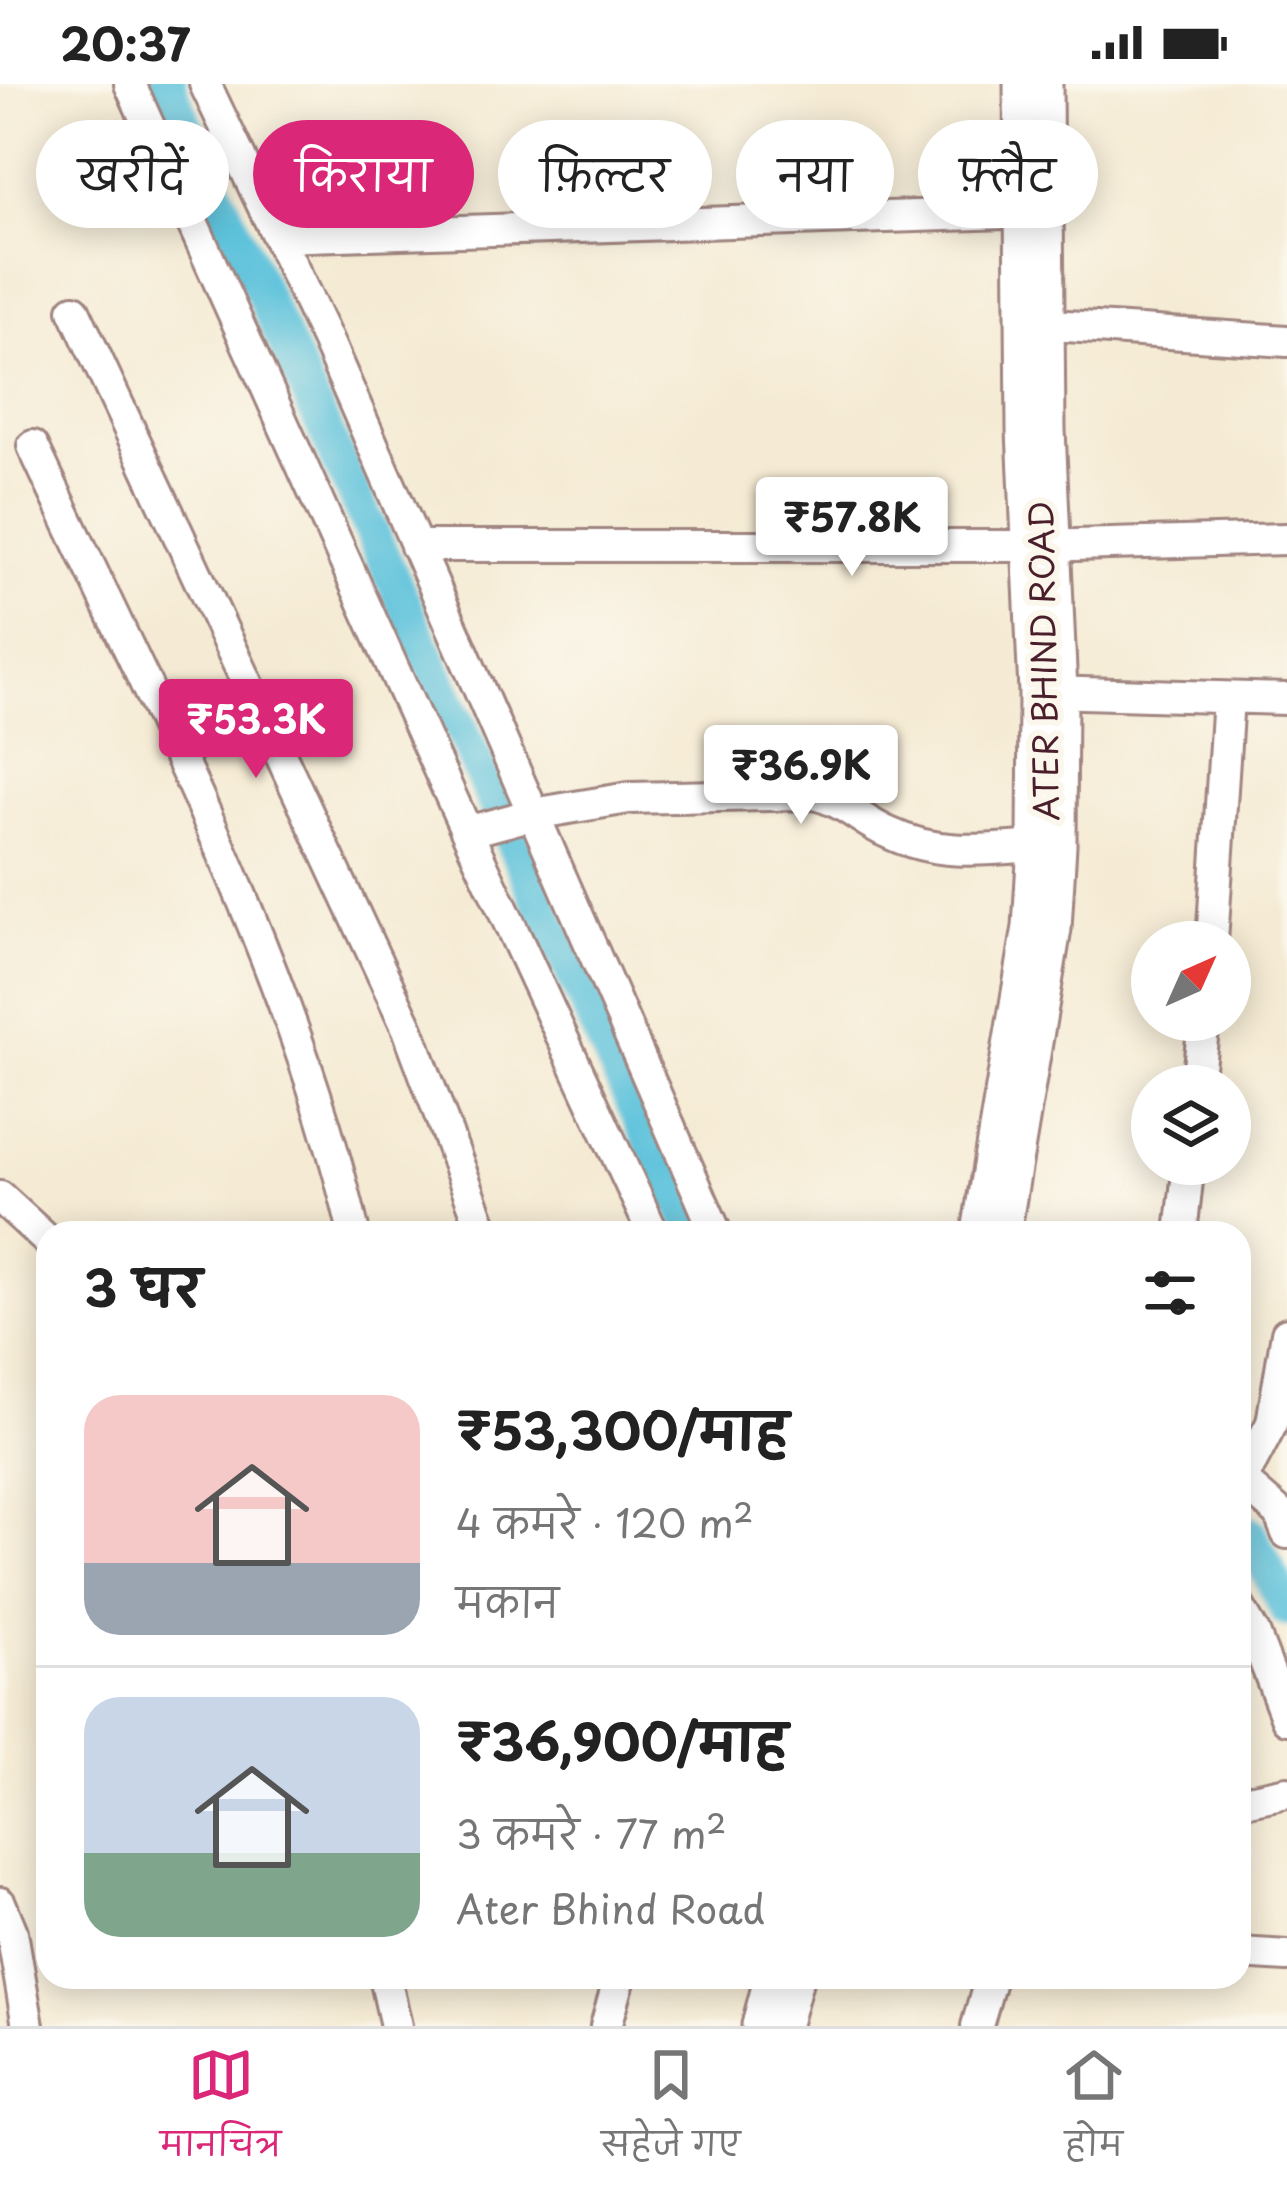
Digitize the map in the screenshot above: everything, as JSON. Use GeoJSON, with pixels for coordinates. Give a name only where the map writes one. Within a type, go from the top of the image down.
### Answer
{"type":"FeatureCollection","features":[{"type":"Feature","properties":{"kind":"highway","name":"ATER BHIND ROAD"},"geometry":{"type":"LineString","coordinates":[[1033,84],[1034,120]]}},
{"type":"Feature","properties":{"kind":"highway","name":"ATER BHIND ROAD"},"geometry":{"type":"LineString","coordinates":[[993,1221],[1042,928],[1047,845],[1048,692],[1040,545],[1036,228]]}},
{"type":"Feature","properties":{"kind":"highway"},"geometry":{"type":"LineString","coordinates":[[771,2026],[781,1989]]}},
{"type":"Feature","properties":{"kind":"highway"},"geometry":{"type":"LineString","coordinates":[[810,2026],[820,1989]]}},
{"type":"Feature","properties":{"kind":"street"},"geometry":{"type":"LineString","coordinates":[[130,84],[647,1221]]}},
{"type":"Feature","properties":{"kind":"street"},"geometry":{"type":"LineString","coordinates":[[205,84],[279,237],[711,1221]]}},
{"type":"Feature","properties":{"kind":"street"},"geometry":{"type":"LineString","coordinates":[[279,237],[918,216]]}},
{"type":"Feature","properties":{"kind":"street"},"geometry":{"type":"LineString","coordinates":[[74,310],[422,1062],[480,1221]]}},
{"type":"Feature","properties":{"kind":"street"},"geometry":{"type":"LineString","coordinates":[[1036,324],[1287,341]]}},
{"type":"Feature","properties":{"kind":"street"},"geometry":{"type":"LineString","coordinates":[[33,446],[269,958],[328,1134],[351,1221]]}},
{"type":"Feature","properties":{"kind":"street"},"geometry":{"type":"LineString","coordinates":[[416,546],[1040,545],[1287,539]]}},
{"type":"Feature","properties":{"kind":"street"},"geometry":{"type":"LineString","coordinates":[[1048,692],[1287,699]]}},
{"type":"Feature","properties":{"kind":"street"},"geometry":{"type":"LineString","coordinates":[[1213,921],[1228,698]]}},
{"type":"Feature","properties":{"kind":"street"},"geometry":{"type":"LineString","coordinates":[[467,832],[532,814],[629,798],[814,794],[837,799],[884,831],[941,851],[1047,845]]}},
{"type":"Feature","properties":{"kind":"street"},"geometry":{"type":"LineString","coordinates":[[1182,1221],[1187,1185]]}},
{"type":"Feature","properties":{"kind":"street"},"geometry":{"type":"LineString","coordinates":[[0,1197],[36,1230]]}},
{"type":"Feature","properties":{"kind":"street"},"geometry":{"type":"LineString","coordinates":[[1251,1472],[1272,1423],[1287,1333]]}},
{"type":"Feature","properties":{"kind":"street"},"geometry":{"type":"LineString","coordinates":[[1251,1484],[1287,1484]]}},
{"type":"Feature","properties":{"kind":"street"},"geometry":{"type":"LineString","coordinates":[[1251,1488],[1279,1513],[1287,1534]]}},
{"type":"Feature","properties":{"kind":"street"},"geometry":{"type":"LineString","coordinates":[[1251,1628],[1287,1719]]}},
{"type":"Feature","properties":{"kind":"street"},"geometry":{"type":"LineString","coordinates":[[1251,1800],[1287,1792]]}},
{"type":"Feature","properties":{"kind":"street"},"geometry":{"type":"LineString","coordinates":[[0,1904],[12,1932],[28,2026]]}},
{"type":"Feature","properties":{"kind":"street"},"geometry":{"type":"LineString","coordinates":[[1251,1954],[1287,1956]]}},
{"type":"Feature","properties":{"kind":"street"},"geometry":{"type":"LineString","coordinates":[[388,1989],[396,2026]]}},
{"type":"Feature","properties":{"kind":"street"},"geometry":{"type":"LineString","coordinates":[[606,2026],[617,1989]]}},
{"type":"Feature","properties":{"kind":"street"},"geometry":{"type":"LineString","coordinates":[[977,2026],[988,1989]]}},
{"type":"Feature","properties":{"kind":"waterway"},"geometry":{"type":"LineString","coordinates":[[167,84],[689,1221]]}},
{"type":"Feature","properties":{"kind":"waterway"},"geometry":{"type":"LineString","coordinates":[[1251,1537],[1287,1609]]}}]}
